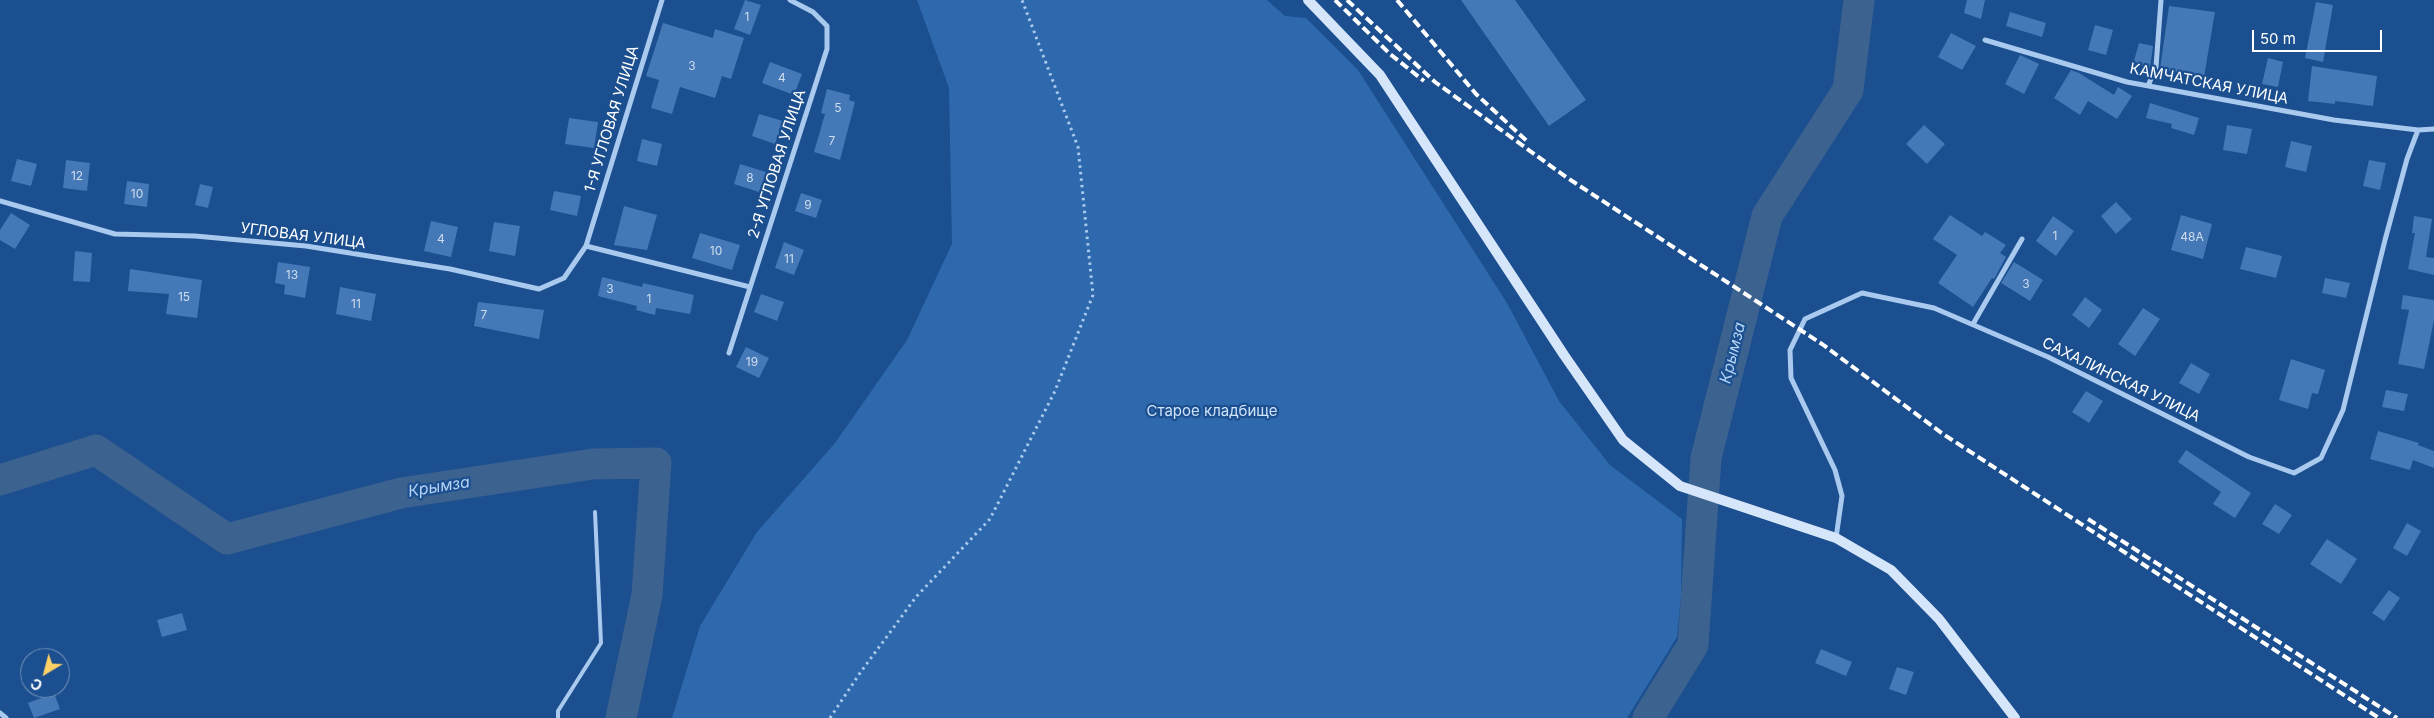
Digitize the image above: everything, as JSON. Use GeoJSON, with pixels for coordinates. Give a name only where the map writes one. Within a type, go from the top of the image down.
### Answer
{"type":"FeatureCollection","features":[{"type":"Feature","properties":{"kind":"street","name":"1-Я УГЛОВАЯ УЛИЦА"},"geometry":{"type":"LineString","coordinates":[[586,246],[662,0]]}},
{"type":"Feature","properties":{"kind":"street","name":"2-Я УГЛОВАЯ УЛИЦА"},"geometry":{"type":"LineString","coordinates":[[730,353],[827,49],[827,26],[813,12],[790,0]]}},
{"type":"Feature","properties":{"kind":"street"},"geometry":{"type":"LineString","coordinates":[[1308,0],[1380,75],[1564,355],[1623,440],[1680,486],[1836,538],[1891,570],[1939,619],[2015,718]]}},
{"type":"Feature","properties":{"kind":"street"},"geometry":{"type":"LineString","coordinates":[[2148,86],[2156,68],[2161,0]]}},
{"type":"Feature","properties":{"kind":"street","name":"КАМЧАТСКАЯ УЛИЦА"},"geometry":{"type":"LineString","coordinates":[[1985,40],[2127,82],[2334,120],[2418,130],[2434,129]]}},
{"type":"Feature","properties":{"kind":"street","name":"САХАЛИНСКАЯ УЛИЦА"},"geometry":{"type":"LineString","coordinates":[[1836,538],[1842,496],[1837,478],[1791,378],[1790,350],[1805,319],[1862,293],[1934,308],[1973,324],[2048,357],[2249,457],[2294,473],[2321,458],[2343,410],[2407,159],[2418,130]]}},
{"type":"Feature","properties":{"kind":"street","name":"УГЛОВАЯ УЛИЦА"},"geometry":{"type":"LineString","coordinates":[[0,200],[115,234],[195,236],[306,246],[450,269],[539,289],[564,278],[586,246]]}},
{"type":"Feature","properties":{"kind":"street"},"geometry":{"type":"LineString","coordinates":[[1973,324],[2022,239]]}},
{"type":"Feature","properties":{"kind":"street"},"geometry":{"type":"LineString","coordinates":[[586,246],[750,287]]}},
{"type":"Feature","properties":{"kind":"street"},"geometry":{"type":"LineString","coordinates":[[0,713],[6,718]]}},
{"type":"Feature","properties":{"kind":"lane"},"geometry":{"type":"LineString","coordinates":[[558,718],[558,711],[601,643],[595,512]]}},
{"type":"Feature","properties":{"kind":"path"},"geometry":{"type":"LineString","coordinates":[[830,718],[860,672],[916,597],[990,519],[1055,391],[1093,295],[1078,147],[1022,0]]}},
{"type":"Feature","properties":{"kind":"green space","name":"Старое кладбище"},"geometry":{"type":"Polygon","coordinates":[[[917,0],[1267,0],[1285,16],[1306,18],[1358,70],[1507,303],[1559,401],[1610,465],[1682,519],[1681,595],[1677,637],[1627,718],[672,718],[700,626],[757,532],[835,443],[907,340],[952,244],[949,88],[917,0]]]}},
{"type":"Feature","properties":{"kind":"building"},"geometry":{"type":"Polygon","coordinates":[[[745,0],[761,5],[750,35],[734,29],[745,0]]]}},
{"type":"Feature","properties":{"kind":"building"},"geometry":{"type":"Polygon","coordinates":[[[1461,0],[1515,0],[1586,100],[1549,126],[1461,0]]]}},
{"type":"Feature","properties":{"kind":"building"},"geometry":{"type":"Polygon","coordinates":[[[1967,0],[1985,0],[1981,19],[1964,13],[1967,0]]]}},
{"type":"Feature","properties":{"kind":"building"},"geometry":{"type":"Polygon","coordinates":[[[2316,2],[2333,5],[2323,62],[2305,58],[2316,2]]]}},
{"type":"Feature","properties":{"kind":"building"},"geometry":{"type":"Polygon","coordinates":[[[2169,6],[2215,12],[2204,77],[2160,69],[2169,6]]]}},
{"type":"Feature","properties":{"kind":"building"},"geometry":{"type":"Polygon","coordinates":[[[2010,12],[2046,23],[2042,37],[2006,26],[2010,12]]]}},
{"type":"Feature","properties":{"kind":"building"},"geometry":{"type":"Polygon","coordinates":[[[663,23],[713,38],[715,29],[744,38],[731,79],[722,76],[715,98],[680,87],[672,114],[651,108],[659,80],[646,76],[663,23]]]}},
{"type":"Feature","properties":{"kind":"building"},"geometry":{"type":"Polygon","coordinates":[[[2095,25],[2113,30],[2106,55],[2088,50],[2095,25]]]}},
{"type":"Feature","properties":{"kind":"building"},"geometry":{"type":"Polygon","coordinates":[[[1951,33],[1976,46],[1962,70],[1938,57],[1951,33]]]}},
{"type":"Feature","properties":{"kind":"building"},"geometry":{"type":"Polygon","coordinates":[[[2139,43],[2153,46],[2150,68],[2133,64],[2139,43]]]}},
{"type":"Feature","properties":{"kind":"building"},"geometry":{"type":"Polygon","coordinates":[[[2020,55],[2039,64],[2024,94],[2005,84],[2020,55]]]}},
{"type":"Feature","properties":{"kind":"building"},"geometry":{"type":"Polygon","coordinates":[[[2268,58],[2283,62],[2278,87],[2262,84],[2268,58]]]}},
{"type":"Feature","properties":{"kind":"building"},"geometry":{"type":"Polygon","coordinates":[[[770,62],[802,74],[794,95],[762,83],[770,62]]]}},
{"type":"Feature","properties":{"kind":"building"},"geometry":{"type":"Polygon","coordinates":[[[2312,66],[2377,76],[2373,106],[2335,101],[2335,104],[2308,101],[2312,66]]]}},
{"type":"Feature","properties":{"kind":"building"},"geometry":{"type":"Polygon","coordinates":[[[2071,70],[2114,95],[2118,87],[2132,96],[2117,119],[2088,101],[2080,115],[2054,98],[2071,70]]]}},
{"type":"Feature","properties":{"kind":"building"},"geometry":{"type":"Polygon","coordinates":[[[827,89],[850,95],[849,100],[855,102],[840,160],[814,152],[825,114],[821,113],[827,89]]]}},
{"type":"Feature","properties":{"kind":"building"},"geometry":{"type":"Polygon","coordinates":[[[2150,103],[2199,118],[2194,135],[2171,128],[2172,124],[2146,118],[2150,103]]]}},
{"type":"Feature","properties":{"kind":"building"},"geometry":{"type":"Polygon","coordinates":[[[759,114],[783,121],[775,144],[752,136],[759,114]]]}},
{"type":"Feature","properties":{"kind":"building"},"geometry":{"type":"Polygon","coordinates":[[[569,118],[598,122],[594,148],[565,144],[569,118]]]}},
{"type":"Feature","properties":{"kind":"building"},"geometry":{"type":"Polygon","coordinates":[[[1924,125],[1945,144],[1927,164],[1906,144],[1924,125]]]}},
{"type":"Feature","properties":{"kind":"building"},"geometry":{"type":"Polygon","coordinates":[[[2227,125],[2252,129],[2247,154],[2223,150],[2227,125]]]}},
{"type":"Feature","properties":{"kind":"building"},"geometry":{"type":"Polygon","coordinates":[[[642,139],[662,144],[657,166],[637,161],[642,139]]]}},
{"type":"Feature","properties":{"kind":"building"},"geometry":{"type":"Polygon","coordinates":[[[2291,141],[2312,146],[2306,172],[2285,167],[2291,141]]]}},
{"type":"Feature","properties":{"kind":"building"},"geometry":{"type":"Polygon","coordinates":[[[17,159],[37,164],[31,186],[11,181],[17,159]]]}},
{"type":"Feature","properties":{"kind":"building"},"geometry":{"type":"Polygon","coordinates":[[[66,160],[90,163],[87,191],[63,188],[66,160]]]}},
{"type":"Feature","properties":{"kind":"building"},"geometry":{"type":"Polygon","coordinates":[[[2369,160],[2386,163],[2380,190],[2363,186],[2369,160]]]}},
{"type":"Feature","properties":{"kind":"building"},"geometry":{"type":"Polygon","coordinates":[[[740,164],[766,172],[759,192],[734,184],[740,164]]]}},
{"type":"Feature","properties":{"kind":"building"},"geometry":{"type":"Polygon","coordinates":[[[127,181],[149,184],[147,207],[124,204],[127,181]]]}},
{"type":"Feature","properties":{"kind":"building"},"geometry":{"type":"Polygon","coordinates":[[[200,184],[213,187],[208,208],[195,205],[200,184]]]}},
{"type":"Feature","properties":{"kind":"building"},"geometry":{"type":"Polygon","coordinates":[[[554,191],[581,196],[577,216],[550,210],[554,191]]]}},
{"type":"Feature","properties":{"kind":"building"},"geometry":{"type":"Polygon","coordinates":[[[801,193],[822,200],[816,218],[795,211],[801,193]]]}},
{"type":"Feature","properties":{"kind":"building"},"geometry":{"type":"Polygon","coordinates":[[[2116,202],[2132,219],[2116,234],[2101,216],[2116,202]]]}},
{"type":"Feature","properties":{"kind":"building"},"geometry":{"type":"Polygon","coordinates":[[[624,206],[657,215],[647,250],[614,245],[624,206]]]}},
{"type":"Feature","properties":{"kind":"building"},"geometry":{"type":"Polygon","coordinates":[[[11,213],[30,225],[15,249],[0,240],[0,230],[11,213]]]}},
{"type":"Feature","properties":{"kind":"building"},"geometry":{"type":"Polygon","coordinates":[[[1950,215],[1982,236],[1985,232],[2006,245],[2000,253],[2006,257],[1994,279],[1992,278],[1973,307],[1938,283],[1957,255],[1933,239],[1950,215]]]}},
{"type":"Feature","properties":{"kind":"building"},"geometry":{"type":"Polygon","coordinates":[[[2181,215],[2212,224],[2203,259],[2171,250],[2181,215]]]}},
{"type":"Feature","properties":{"kind":"building"},"geometry":{"type":"Polygon","coordinates":[[[2053,216],[2074,231],[2056,256],[2036,241],[2053,216]]]}},
{"type":"Feature","properties":{"kind":"building"},"geometry":{"type":"Polygon","coordinates":[[[2414,216],[2432,219],[2426,257],[2434,258],[2434,275],[2408,269],[2415,233],[2412,233],[2414,216]]]}},
{"type":"Feature","properties":{"kind":"building"},"geometry":{"type":"Polygon","coordinates":[[[431,221],[458,227],[451,257],[424,251],[431,221]]]}},
{"type":"Feature","properties":{"kind":"building"},"geometry":{"type":"Polygon","coordinates":[[[494,222],[520,226],[515,256],[489,251],[494,222]]]}},
{"type":"Feature","properties":{"kind":"building"},"geometry":{"type":"Polygon","coordinates":[[[700,233],[740,245],[732,270],[692,258],[700,233]]]}},
{"type":"Feature","properties":{"kind":"building"},"geometry":{"type":"Polygon","coordinates":[[[784,242],[804,250],[794,275],[775,268],[784,242]]]}},
{"type":"Feature","properties":{"kind":"building"},"geometry":{"type":"Polygon","coordinates":[[[2246,247],[2282,256],[2276,278],[2240,269],[2246,247]]]}},
{"type":"Feature","properties":{"kind":"building"},"geometry":{"type":"Polygon","coordinates":[[[75,251],[92,253],[90,282],[73,281],[75,251]]]}},
{"type":"Feature","properties":{"kind":"building"},"geometry":{"type":"Polygon","coordinates":[[[278,262],[310,267],[305,298],[284,294],[285,285],[275,283],[278,262]]]}},
{"type":"Feature","properties":{"kind":"building"},"geometry":{"type":"Polygon","coordinates":[[[2014,262],[2043,280],[2030,301],[2001,283],[2014,262]]]}},
{"type":"Feature","properties":{"kind":"building"},"geometry":{"type":"Polygon","coordinates":[[[130,269],[202,280],[197,318],[166,314],[169,294],[128,291],[130,269]]]}},
{"type":"Feature","properties":{"kind":"building"},"geometry":{"type":"Polygon","coordinates":[[[602,277],[642,287],[643,283],[694,295],[690,314],[656,308],[655,315],[636,310],[637,306],[598,296],[602,277]]]}},
{"type":"Feature","properties":{"kind":"building"},"geometry":{"type":"Polygon","coordinates":[[[2325,278],[2350,283],[2346,298],[2322,293],[2325,278]]]}},
{"type":"Feature","properties":{"kind":"building"},"geometry":{"type":"Polygon","coordinates":[[[340,287],[376,294],[371,321],[336,314],[340,287]]]}},
{"type":"Feature","properties":{"kind":"building"},"geometry":{"type":"Polygon","coordinates":[[[761,294],[784,302],[777,321],[754,312],[761,294]]]}},
{"type":"Feature","properties":{"kind":"building"},"geometry":{"type":"Polygon","coordinates":[[[2403,295],[2434,300],[2434,320],[2424,369],[2398,364],[2409,310],[2401,309],[2403,295]]]}},
{"type":"Feature","properties":{"kind":"building"},"geometry":{"type":"Polygon","coordinates":[[[2085,297],[2102,310],[2089,328],[2072,315],[2085,297]]]}},
{"type":"Feature","properties":{"kind":"building"},"geometry":{"type":"Polygon","coordinates":[[[478,302],[544,310],[539,339],[474,326],[478,302]]]}},
{"type":"Feature","properties":{"kind":"building"},"geometry":{"type":"Polygon","coordinates":[[[2143,308],[2160,319],[2135,356],[2118,344],[2143,308]]]}},
{"type":"Feature","properties":{"kind":"building"},"geometry":{"type":"Polygon","coordinates":[[[746,347],[769,358],[759,378],[736,367],[746,347]]]}},
{"type":"Feature","properties":{"kind":"building"},"geometry":{"type":"Polygon","coordinates":[[[2291,359],[2325,370],[2318,394],[2312,393],[2308,409],[2279,400],[2291,359]]]}},
{"type":"Feature","properties":{"kind":"building"},"geometry":{"type":"Polygon","coordinates":[[[2191,363],[2210,374],[2199,394],[2179,383],[2191,363]]]}},
{"type":"Feature","properties":{"kind":"building"},"geometry":{"type":"Polygon","coordinates":[[[2386,390],[2408,394],[2404,411],[2382,407],[2386,390]]]}},
{"type":"Feature","properties":{"kind":"building"},"geometry":{"type":"Polygon","coordinates":[[[2086,391],[2103,401],[2089,423],[2072,412],[2086,391]]]}},
{"type":"Feature","properties":{"kind":"building"},"geometry":{"type":"Polygon","coordinates":[[[2378,431],[2419,443],[2418,445],[2434,451],[2434,468],[2413,460],[2410,470],[2370,459],[2378,431]]]}},
{"type":"Feature","properties":{"kind":"building"},"geometry":{"type":"Polygon","coordinates":[[[2186,450],[2251,493],[2235,518],[2213,504],[2221,492],[2178,462],[2186,450]]]}},
{"type":"Feature","properties":{"kind":"building"},"geometry":{"type":"Polygon","coordinates":[[[2275,504],[2292,515],[2279,534],[2262,524],[2275,504]]]}},
{"type":"Feature","properties":{"kind":"building"},"geometry":{"type":"Polygon","coordinates":[[[2407,523],[2421,531],[2407,556],[2393,548],[2407,523]]]}},
{"type":"Feature","properties":{"kind":"building"},"geometry":{"type":"Polygon","coordinates":[[[2327,539],[2357,559],[2341,584],[2310,564],[2327,539]]]}},
{"type":"Feature","properties":{"kind":"building"},"geometry":{"type":"Polygon","coordinates":[[[2389,590],[2400,598],[2384,621],[2372,613],[2389,590]]]}},
{"type":"Feature","properties":{"kind":"building"},"geometry":{"type":"Polygon","coordinates":[[[182,613],[187,630],[162,637],[157,620],[182,613]]]}},
{"type":"Feature","properties":{"kind":"building"},"geometry":{"type":"Polygon","coordinates":[[[1821,649],[1852,662],[1846,676],[1815,663],[1821,649]]]}},
{"type":"Feature","properties":{"kind":"building"},"geometry":{"type":"Polygon","coordinates":[[[1897,667],[1914,672],[1906,695],[1889,689],[1897,667]]]}},
{"type":"Feature","properties":{"kind":"building"},"geometry":{"type":"Polygon","coordinates":[[[41,698],[56,698],[60,709],[34,718],[28,703],[41,698]]]}},
{"type":"Feature","properties":{"kind":"waterway","name":"Крымза"},"geometry":{"type":"LineString","coordinates":[[1648,718],[1693,645],[1706,458],[1767,216],[1848,90],[1859,0]]}},
{"type":"Feature","properties":{"kind":"waterway","name":"Крымза"},"geometry":{"type":"LineString","coordinates":[[0,480],[96,450],[227,539],[401,493],[593,464],[656,463],[647,595],[621,718]]}},
{"type":"Feature","properties":{"kind":"railway"},"geometry":{"type":"LineString","coordinates":[[1335,0],[1390,54],[1424,81]]}},
{"type":"Feature","properties":{"kind":"railway"},"geometry":{"type":"LineString","coordinates":[[1347,0],[1435,82],[1566,177],[1822,344],[1943,434],[2379,718]]}},
{"type":"Feature","properties":{"kind":"railway"},"geometry":{"type":"LineString","coordinates":[[1397,0],[1476,94],[1529,143]]}},
{"type":"Feature","properties":{"kind":"railway"},"geometry":{"type":"LineString","coordinates":[[2088,519],[2397,718]]}}]}
